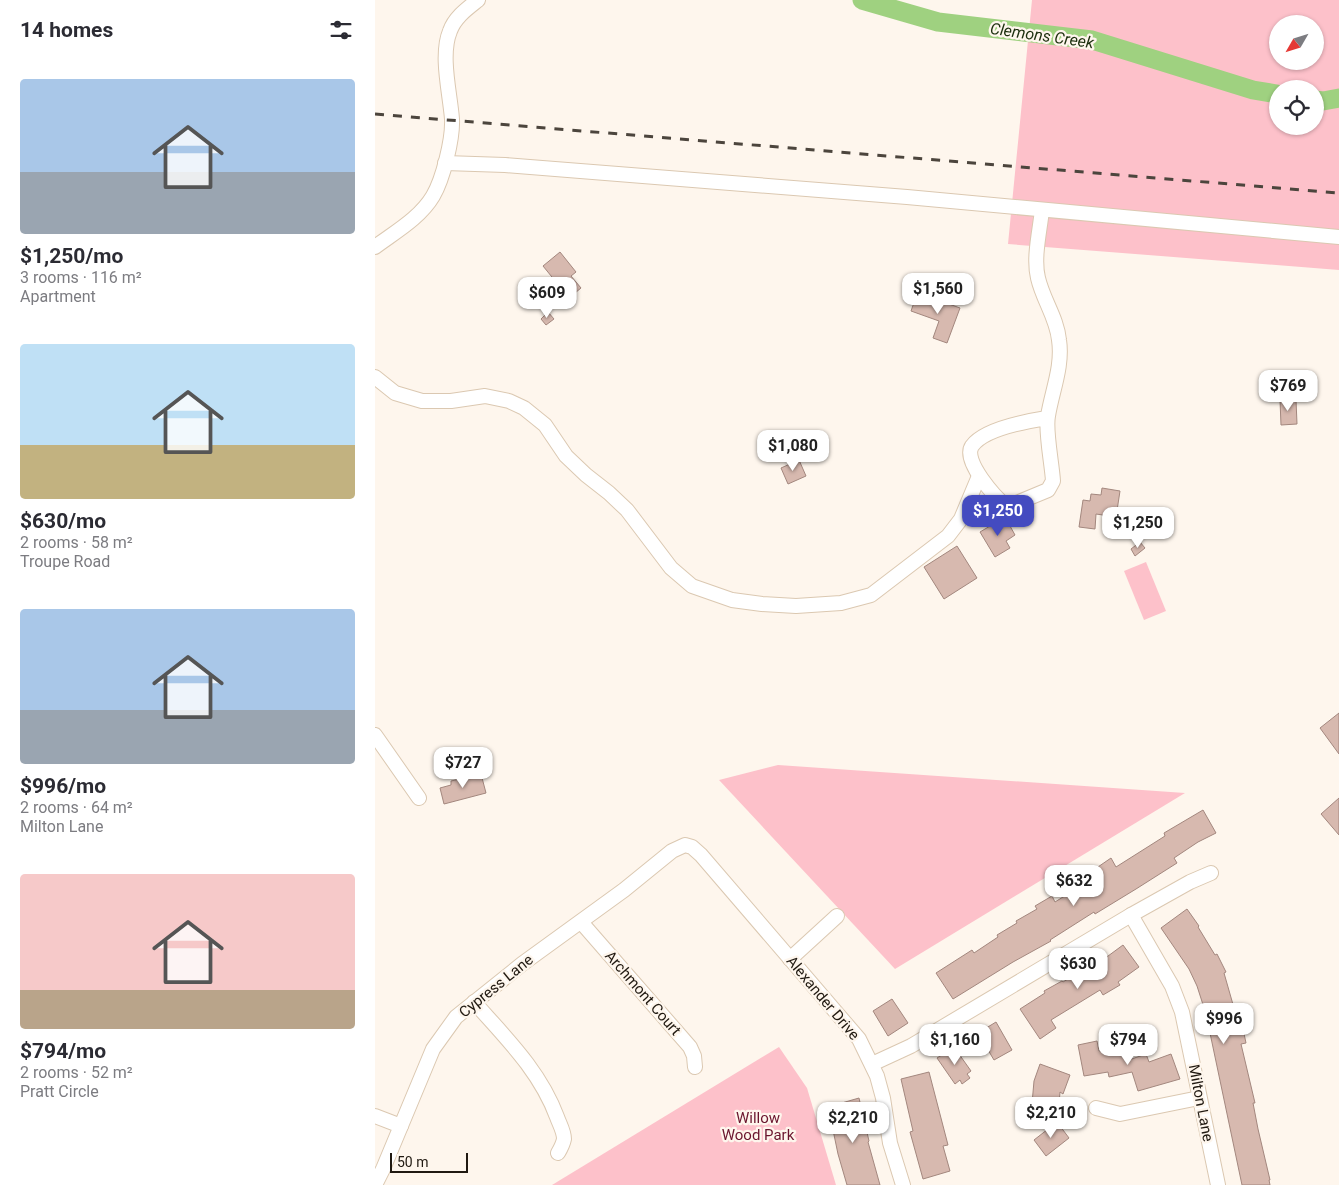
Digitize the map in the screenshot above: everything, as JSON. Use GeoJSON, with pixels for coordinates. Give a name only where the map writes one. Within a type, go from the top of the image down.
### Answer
{"type":"FeatureCollection","features":[{"type":"Feature","properties":{"kind":"street"},"geometry":{"type":"LineString","coordinates":[[375,247],[410,221],[426,206],[437,189],[445,163],[452,121],[447,67],[447,46],[450,31],[464,12],[479,0]]}},
{"type":"Feature","properties":{"kind":"street"},"geometry":{"type":"LineString","coordinates":[[445,163],[525,167],[907,197],[1339,237]]}},
{"type":"Feature","properties":{"kind":"street"},"geometry":{"type":"LineString","coordinates":[[1042,210],[1036,262],[1037,276],[1043,298],[1053,317],[1059,340],[1059,362],[1047,418],[1053,481],[1048,490],[1007,507],[997,499],[979,476],[970,455],[971,447],[983,437],[1016,423],[1047,418]]}},
{"type":"Feature","properties":{"kind":"street"},"geometry":{"type":"LineString","coordinates":[[375,377],[395,393],[423,401],[451,401],[485,396],[509,401],[524,408],[545,425],[566,456],[627,510],[671,568],[692,586],[732,600],[795,606],[841,603],[871,595],[948,536],[961,519],[979,476]]}},
{"type":"Feature","properties":{"kind":"street"},"geometry":{"type":"LineString","coordinates":[[375,735],[419,798]]}},
{"type":"Feature","properties":{"kind":"street","name":"Cypress Lane"},"geometry":{"type":"LineString","coordinates":[[375,1185],[433,1048],[456,1018],[522,964],[624,890],[672,851],[685,845]]}},
{"type":"Feature","properties":{"kind":"street","name":"Alexander Drive"},"geometry":{"type":"LineString","coordinates":[[685,845],[692,847],[701,855],[852,1030],[873,1064],[883,1098],[891,1143],[903,1185]]}},
{"type":"Feature","properties":{"kind":"street"},"geometry":{"type":"LineString","coordinates":[[873,1064],[911,1046],[1131,915],[1189,882],[1211,873]]}},
{"type":"Feature","properties":{"kind":"street","name":"Milton Lane"},"geometry":{"type":"LineString","coordinates":[[1131,915],[1178,999],[1189,1040],[1199,1098],[1218,1185]]}},
{"type":"Feature","properties":{"kind":"street"},"geometry":{"type":"LineString","coordinates":[[790,959],[837,916]]}},
{"type":"Feature","properties":{"kind":"street","name":"Archmont Court"},"geometry":{"type":"LineString","coordinates":[[581,922],[690,1047],[695,1056],[695,1067]]}},
{"type":"Feature","properties":{"kind":"street"},"geometry":{"type":"LineString","coordinates":[[474,1002],[526,1062],[544,1087],[563,1134],[562,1146],[558,1153]]}},
{"type":"Feature","properties":{"kind":"street"},"geometry":{"type":"LineString","coordinates":[[1096,1108],[1120,1114],[1199,1098]]}},
{"type":"Feature","properties":{"kind":"street"},"geometry":{"type":"LineString","coordinates":[[375,1116],[401,1126]]}},
{"type":"Feature","properties":{"kind":"green space"},"geometry":{"type":"Polygon","coordinates":[[[1032,0],[1339,0],[1339,270],[1008,244],[1032,0]]]}},
{"type":"Feature","properties":{"kind":"green space"},"geometry":{"type":"Polygon","coordinates":[[[1146,562],[1166,611],[1144,620],[1124,571],[1146,562]]]}},
{"type":"Feature","properties":{"kind":"green space"},"geometry":{"type":"Polygon","coordinates":[[[778,765],[1185,793],[895,969],[719,780],[778,765]]]}},
{"type":"Feature","properties":{"kind":"green space","name":"Willow Wood Park"},"geometry":{"type":"Polygon","coordinates":[[[779,1047],[807,1088],[836,1185],[552,1185],[779,1047]]]}},
{"type":"Feature","properties":{"kind":"building"},"geometry":{"type":"Polygon","coordinates":[[[560,252],[576,272],[571,276],[581,288],[569,298],[543,266],[560,252]]]}},
{"type":"Feature","properties":{"kind":"building"},"geometry":{"type":"Polygon","coordinates":[[[927,296],[960,308],[947,343],[933,338],[939,321],[911,311],[916,297],[926,300],[927,296]]]}},
{"type":"Feature","properties":{"kind":"building"},"geometry":{"type":"Polygon","coordinates":[[[548,312],[554,319],[546,325],[541,319],[548,312]]]}},
{"type":"Feature","properties":{"kind":"building"},"geometry":{"type":"Polygon","coordinates":[[[1280,400],[1296,400],[1297,424],[1281,425],[1280,400]]]}},
{"type":"Feature","properties":{"kind":"building"},"geometry":{"type":"Polygon","coordinates":[[[799,460],[806,476],[788,484],[781,468],[799,460]]]}},
{"type":"Feature","properties":{"kind":"building"},"geometry":{"type":"Polygon","coordinates":[[[1102,488],[1120,491],[1116,517],[1096,514],[1095,529],[1079,527],[1083,500],[1090,501],[1091,494],[1101,495],[1102,488]]]}},
{"type":"Feature","properties":{"kind":"building"},"geometry":{"type":"Polygon","coordinates":[[[1005,517],[1015,535],[1006,541],[1010,548],[995,557],[980,532],[1005,517]]]}},
{"type":"Feature","properties":{"kind":"building"},"geometry":{"type":"Polygon","coordinates":[[[1140,542],[1145,548],[1135,556],[1131,549],[1140,542]]]}},
{"type":"Feature","properties":{"kind":"building"},"geometry":{"type":"Polygon","coordinates":[[[957,546],[977,578],[944,599],[924,567],[957,546]]]}},
{"type":"Feature","properties":{"kind":"building"},"geometry":{"type":"Polygon","coordinates":[[[1339,713],[1339,754],[1320,728],[1339,713]]]}},
{"type":"Feature","properties":{"kind":"building"},"geometry":{"type":"Polygon","coordinates":[[[481,774],[486,793],[444,804],[440,788],[451,785],[451,781],[481,774]]]}},
{"type":"Feature","properties":{"kind":"building"},"geometry":{"type":"Polygon","coordinates":[[[1339,798],[1339,835],[1321,814],[1339,798]]]}},
{"type":"Feature","properties":{"kind":"building"},"geometry":{"type":"Polygon","coordinates":[[[1203,810],[1216,833],[1174,858],[1177,863],[953,999],[936,973],[972,950],[974,953],[998,937],[997,935],[1017,923],[1016,921],[1037,909],[1035,906],[1052,896],[1055,902],[1079,887],[1098,874],[1095,869],[1111,858],[1116,867],[1165,836],[1164,833],[1203,810]]]}},
{"type":"Feature","properties":{"kind":"building"},"geometry":{"type":"Polygon","coordinates":[[[1187,909],[1215,955],[1217,954],[1226,972],[1224,973],[1240,1029],[1243,1029],[1246,1043],[1241,1044],[1255,1103],[1253,1103],[1270,1185],[1242,1185],[1206,1014],[1189,969],[1161,928],[1187,909]]]}},
{"type":"Feature","properties":{"kind":"building"},"geometry":{"type":"Polygon","coordinates":[[[1123,945],[1139,967],[1118,982],[1120,985],[1103,995],[1100,990],[1051,1020],[1056,1028],[1040,1039],[1020,1009],[1045,993],[1044,991],[1063,982],[1103,957],[1104,959],[1123,945]]]}},
{"type":"Feature","properties":{"kind":"building"},"geometry":{"type":"Polygon","coordinates":[[[892,999],[908,1023],[888,1036],[873,1011],[892,999]]]}},
{"type":"Feature","properties":{"kind":"building"},"geometry":{"type":"Polygon","coordinates":[[[996,1022],[1012,1050],[994,1060],[978,1033],[996,1022]]]}},
{"type":"Feature","properties":{"kind":"building"},"geometry":{"type":"Polygon","coordinates":[[[1097,1041],[1099,1051],[1123,1046],[1126,1061],[1146,1054],[1149,1062],[1171,1054],[1180,1079],[1138,1091],[1132,1072],[1109,1077],[1108,1072],[1084,1076],[1078,1045],[1097,1041]]]}},
{"type":"Feature","properties":{"kind":"building"},"geometry":{"type":"Polygon","coordinates":[[[954,1047],[971,1071],[967,1074],[970,1078],[962,1084],[960,1080],[955,1084],[937,1058],[954,1047]]]}},
{"type":"Feature","properties":{"kind":"building"},"geometry":{"type":"Polygon","coordinates":[[[1040,1064],[1070,1075],[1063,1094],[1060,1092],[1058,1117],[1031,1115],[1034,1081],[1040,1064]]]}},
{"type":"Feature","properties":{"kind":"building"},"geometry":{"type":"Polygon","coordinates":[[[929,1072],[948,1145],[943,1146],[950,1171],[923,1179],[910,1132],[913,1131],[901,1079],[929,1072]]]}},
{"type":"Feature","properties":{"kind":"building"},"geometry":{"type":"Polygon","coordinates":[[[859,1098],[868,1142],[880,1185],[847,1185],[838,1154],[833,1130],[835,1130],[828,1107],[859,1098]]]}},
{"type":"Feature","properties":{"kind":"building"},"geometry":{"type":"Polygon","coordinates":[[[1057,1122],[1069,1138],[1046,1156],[1034,1140],[1057,1122]]]}},
{"type":"Feature","properties":{"kind":"waterway","name":"Clemons Creek"},"geometry":{"type":"LineString","coordinates":[[862,0],[938,22],[1092,40],[1253,90],[1269,93]]}},
{"type":"Feature","properties":{"kind":"waterway","name":"Clemons Creek"},"geometry":{"type":"LineString","coordinates":[[1324,101],[1339,98]]}},
{"type":"Feature","properties":{"kind":"railway"},"geometry":{"type":"LineString","coordinates":[[375,114],[1339,193]]}}]}
